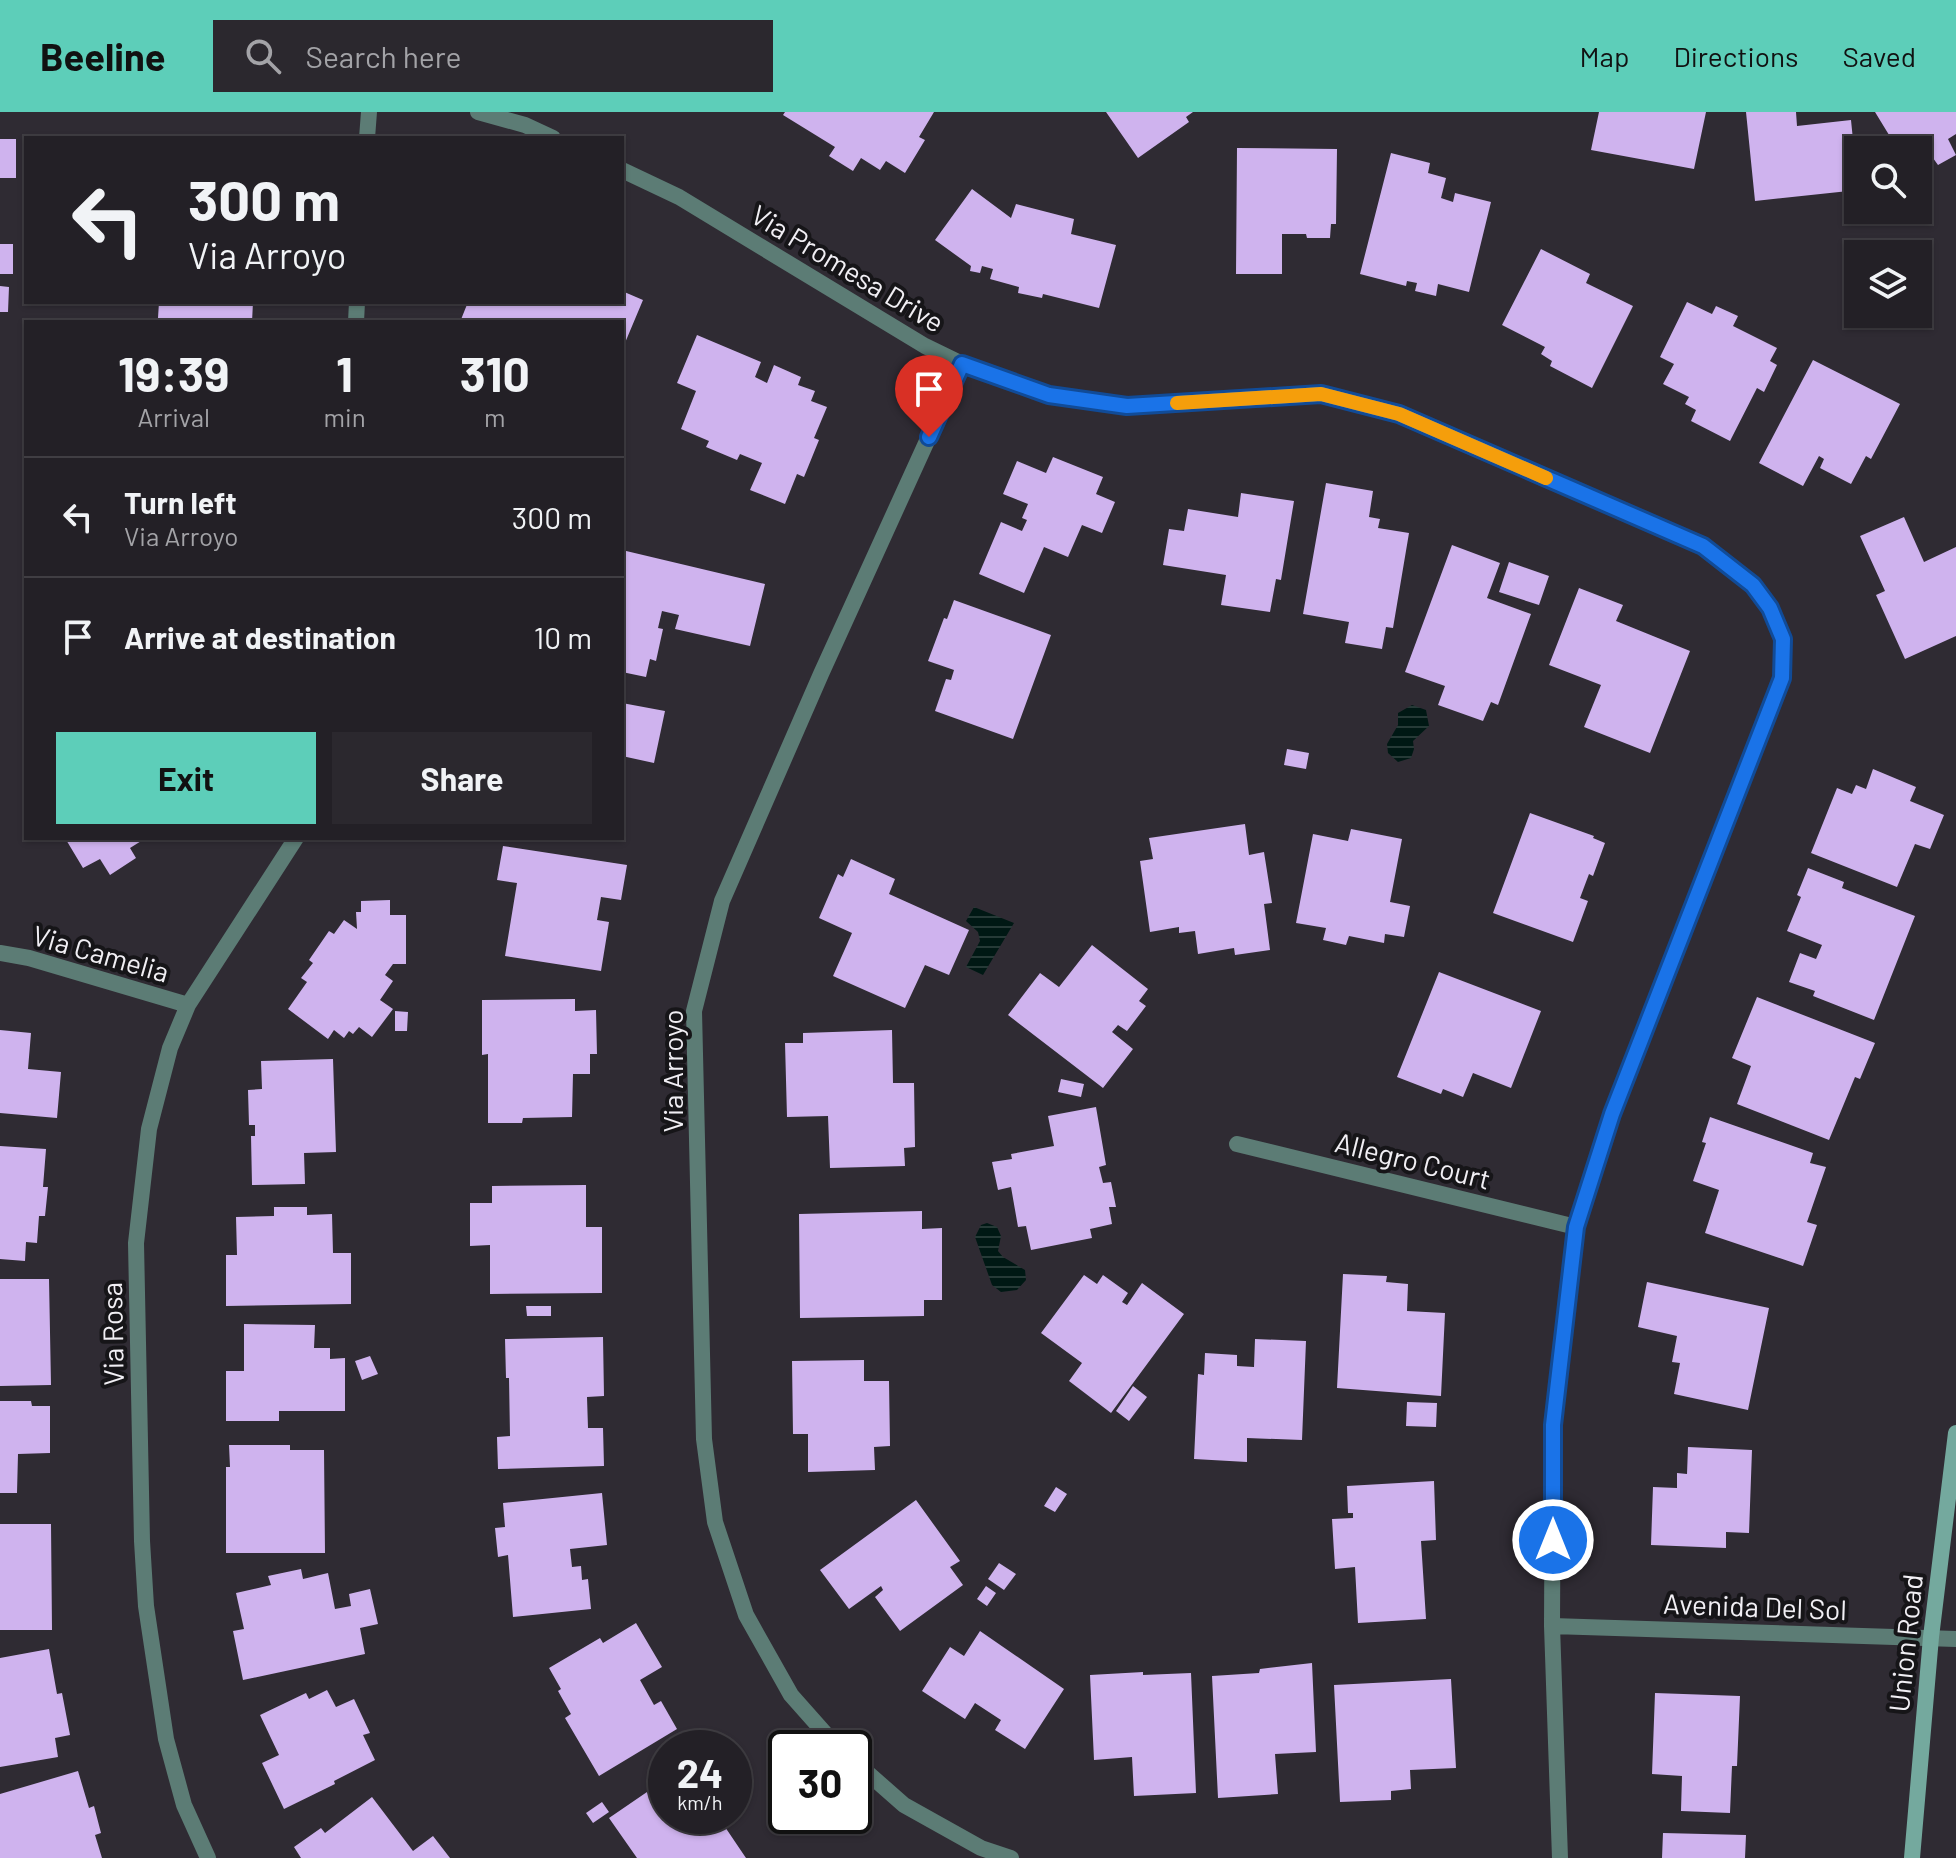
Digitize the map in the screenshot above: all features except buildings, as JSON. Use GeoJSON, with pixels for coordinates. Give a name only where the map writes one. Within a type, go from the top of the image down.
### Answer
{"type":"FeatureCollection","features":[{"type":"Feature","properties":{"kind":"main road","name":"Union Road"},"geometry":{"type":"LineString","coordinates":[[1912,1858],[1931,1637],[1956,1433]]}},
{"type":"Feature","properties":{"kind":"street"},"geometry":{"type":"LineString","coordinates":[[367,136],[369,112]]}},
{"type":"Feature","properties":{"kind":"street"},"geometry":{"type":"LineString","coordinates":[[478,112],[525,125],[549,136]]}},
{"type":"Feature","properties":{"kind":"street","name":"Via Promesa Drive"},"geometry":{"type":"LineString","coordinates":[[624,171],[679,197],[925,346],[962,364],[1049,395],[1127,406],[1321,394],[1399,414],[1703,546],[1753,585],[1770,608],[1783,639],[1782,678],[1612,1114],[1576,1227],[1553,1425],[1552,1626],[1560,1858]]}},
{"type":"Feature","properties":{"kind":"street","name":"Via Arroyo"},"geometry":{"type":"LineString","coordinates":[[822,1730],[791,1695],[746,1615],[715,1522],[704,1439],[694,1011],[722,901],[962,364]]}},
{"type":"Feature","properties":{"kind":"street","name":"Via Rosa"},"geometry":{"type":"LineString","coordinates":[[208,1858],[184,1805],[166,1739],[146,1606],[136,1243],[149,1129],[170,1048],[188,1005],[295,840]]}},
{"type":"Feature","properties":{"kind":"street","name":"Via Camelia"},"geometry":{"type":"LineString","coordinates":[[0,953],[29,958],[188,1005]]}},
{"type":"Feature","properties":{"kind":"street","name":"Allegro Court"},"geometry":{"type":"LineString","coordinates":[[1237,1144],[1576,1227]]}},
{"type":"Feature","properties":{"kind":"street","name":"Avenida Del Sol"},"geometry":{"type":"LineString","coordinates":[[1552,1626],[1956,1639]]}},
{"type":"Feature","properties":{"kind":"street"},"geometry":{"type":"LineString","coordinates":[[872,1777],[904,1805],[981,1848],[1011,1858]]}},
{"type":"Feature","properties":{"kind":"shaded area"},"geometry":{"type":"Polygon","coordinates":[[[1412,705],[1426,710],[1429,726],[1413,741],[1411,758],[1398,762],[1388,753],[1387,744],[1398,725],[1398,713],[1412,705]]]}},
{"type":"Feature","properties":{"kind":"shaded area"},"geometry":{"type":"Polygon","coordinates":[[[974,907],[1014,923],[983,975],[966,967],[980,941],[978,932],[966,921],[974,907]]]}},
{"type":"Feature","properties":{"kind":"shaded area"},"geometry":{"type":"Polygon","coordinates":[[[987,1223],[997,1227],[1001,1236],[998,1251],[1025,1270],[1026,1280],[1017,1290],[1001,1292],[992,1285],[975,1237],[981,1225],[987,1223]]]}},
{"type":"Feature","properties":{"kind":"slow traffic"},"geometry":{"type":"LineString","coordinates":[[1177,403],[1321,394],[1399,414],[1546,478]]}},
{"type":"Feature","properties":{"kind":"route"},"geometry":{"type":"LineString","coordinates":[[929,437],[962,364],[1049,395],[1127,406],[1321,394],[1399,414],[1703,546],[1753,585],[1770,608],[1783,639],[1782,678],[1612,1114],[1576,1227],[1570,1256],[1553,1425],[1553,1540]]}}]}
